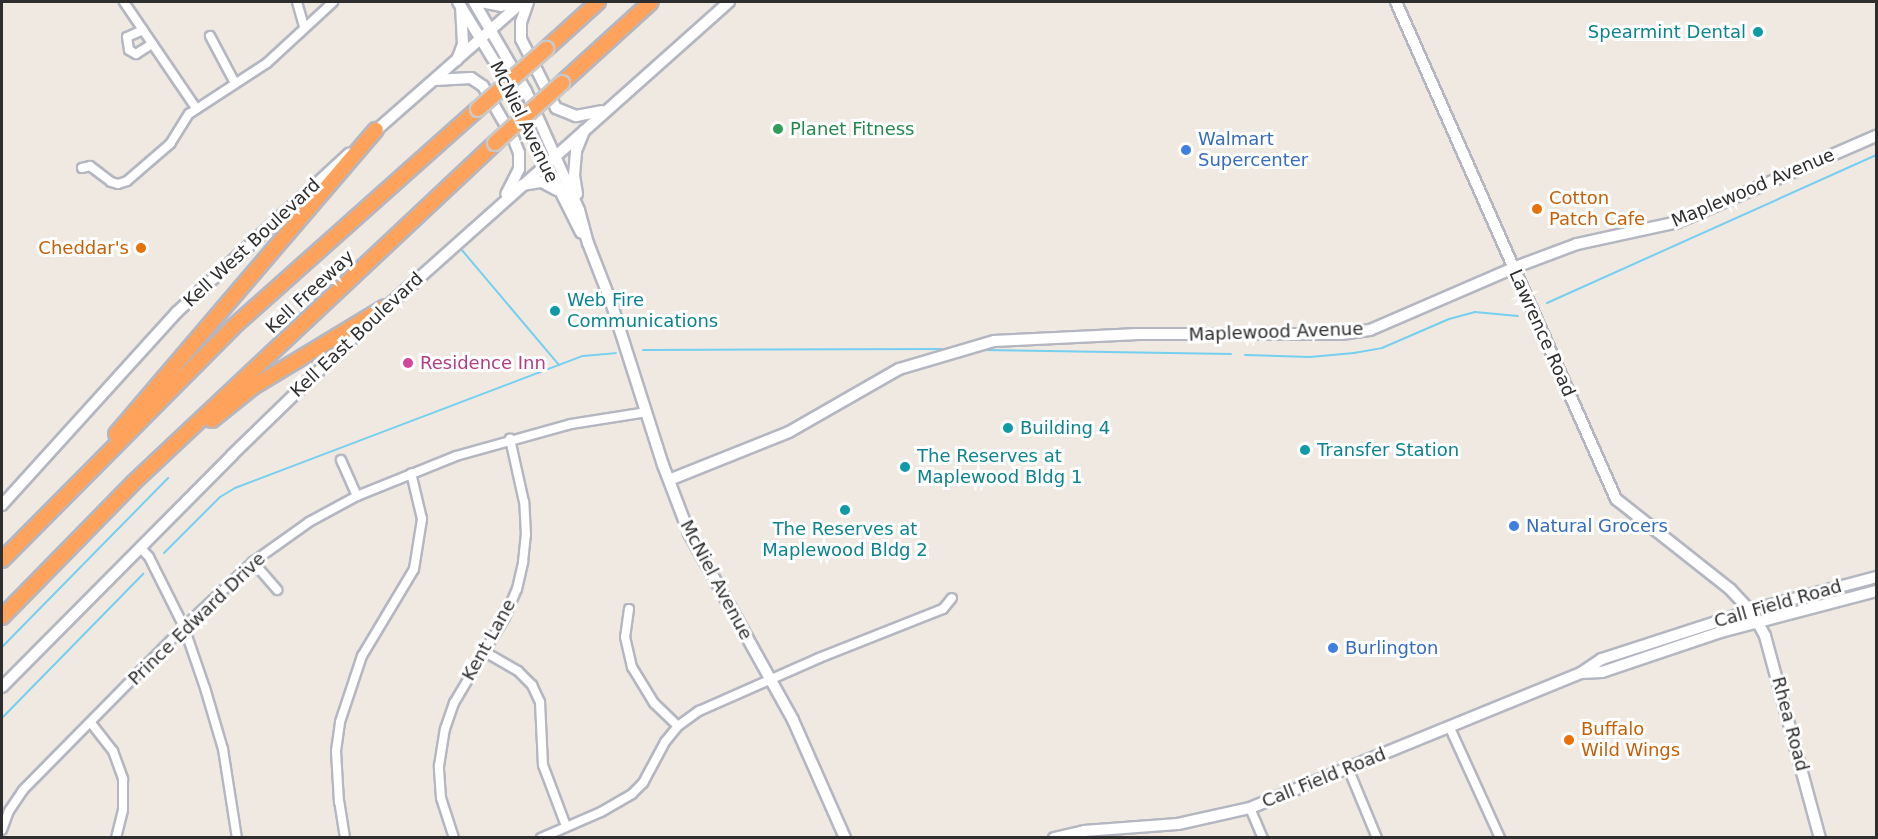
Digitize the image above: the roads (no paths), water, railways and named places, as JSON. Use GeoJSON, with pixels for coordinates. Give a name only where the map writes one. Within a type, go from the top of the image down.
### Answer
{"type":"FeatureCollection","features":[{"type":"Feature","properties":{"kind":"highway","name":"Kell Freeway"},"geometry":{"type":"LineString","coordinates":[[2,560],[232,328],[598,2]]}},
{"type":"Feature","properties":{"kind":"highway","name":"Kell Freeway"},"geometry":{"type":"LineString","coordinates":[[2,617],[133,483],[495,143],[651,2]]}},
{"type":"Feature","properties":{"kind":"highway"},"geometry":{"type":"LineString","coordinates":[[87,473],[129,417],[376,130]]}},
{"type":"Feature","properties":{"kind":"highway"},"geometry":{"type":"LineString","coordinates":[[133,483],[253,387],[386,307]]}},
{"type":"Feature","properties":{"kind":"highway"},"geometry":{"type":"LineString","coordinates":[[2,548],[69,492]]}},
{"type":"Feature","properties":{"kind":"street"},"geometry":{"type":"LineString","coordinates":[[124,2],[196,108]]}},
{"type":"Feature","properties":{"kind":"street"},"geometry":{"type":"LineString","coordinates":[[297,2],[304,26]]}},
{"type":"Feature","properties":{"kind":"street"},"geometry":{"type":"LineString","coordinates":[[82,168],[90,166],[118,184],[127,181],[170,144],[189,114],[267,63],[304,26],[333,2]]}},
{"type":"Feature","properties":{"kind":"street","name":"McNiel Avenue"},"geometry":{"type":"LineString","coordinates":[[474,2],[526,91],[579,210],[588,243],[611,302],[669,480],[697,551],[770,680],[810,757],[845,837]]}},
{"type":"Feature","properties":{"kind":"street"},"geometry":{"type":"LineString","coordinates":[[481,2],[501,6],[520,2]]}},
{"type":"Feature","properties":{"kind":"street","name":"Kell West Boulevard"},"geometry":{"type":"LineString","coordinates":[[2,505],[177,312],[376,130],[492,30],[520,2]]}},
{"type":"Feature","properties":{"kind":"street"},"geometry":{"type":"LineString","coordinates":[[528,2],[521,22],[520,39],[556,108],[576,116],[605,111]]}},
{"type":"Feature","properties":{"kind":"street","name":"Kell East Boulevard"},"geometry":{"type":"LineString","coordinates":[[2,687],[140,547],[386,307],[545,163],[729,2]]}},
{"type":"Feature","properties":{"kind":"street","name":"Lawrence Road"},"geometry":{"type":"LineString","coordinates":[[1396,2],[1617,499],[1714,574],[1754,616]]}},
{"type":"Feature","properties":{"kind":"street"},"geometry":{"type":"LineString","coordinates":[[457,61],[463,44],[464,27],[459,3]]}},
{"type":"Feature","properties":{"kind":"street","name":"McNiel Avenue"},"geometry":{"type":"LineString","coordinates":[[459,3],[482,39],[558,190],[588,243]]}},
{"type":"Feature","properties":{"kind":"street"},"geometry":{"type":"LineString","coordinates":[[143,30],[127,37],[129,50],[136,54],[152,44]]}},
{"type":"Feature","properties":{"kind":"street"},"geometry":{"type":"LineString","coordinates":[[210,36],[235,83]]}},
{"type":"Feature","properties":{"kind":"street"},"geometry":{"type":"LineString","coordinates":[[435,80],[471,78],[483,86],[514,140],[519,153],[519,169],[502,202]]}},
{"type":"Feature","properties":{"kind":"street"},"geometry":{"type":"LineString","coordinates":[[579,210],[574,175],[576,151],[585,128]]}},
{"type":"Feature","properties":{"kind":"street","name":"Maplewood Avenue"},"geometry":{"type":"LineString","coordinates":[[669,480],[789,432],[899,369],[994,341],[1138,334],[1341,334],[1370,330],[1513,268],[1577,244],[1678,222],[1876,136]]}},
{"type":"Feature","properties":{"kind":"street"},"geometry":{"type":"LineString","coordinates":[[516,189],[533,182],[542,182],[558,190]]}},
{"type":"Feature","properties":{"kind":"street","name":"Prince Edward Drive"},"geometry":{"type":"LineString","coordinates":[[2,830],[9,811],[23,790],[184,627],[253,562],[309,522],[357,496],[411,473],[510,440],[571,424],[647,412]]}},
{"type":"Feature","properties":{"kind":"street","name":"Kent Lane"},"geometry":{"type":"LineString","coordinates":[[454,837],[441,798],[439,766],[445,729],[454,703],[517,589],[525,544],[524,502],[510,440]]}},
{"type":"Feature","properties":{"kind":"street"},"geometry":{"type":"LineString","coordinates":[[341,460],[357,496]]}},
{"type":"Feature","properties":{"kind":"street"},"geometry":{"type":"LineString","coordinates":[[345,837],[339,802],[336,751],[340,722],[362,656],[414,569],[422,519],[411,473]]}},
{"type":"Feature","properties":{"kind":"street"},"geometry":{"type":"LineString","coordinates":[[140,547],[149,557],[184,627],[223,749],[237,837]]}},
{"type":"Feature","properties":{"kind":"street"},"geometry":{"type":"LineString","coordinates":[[253,562],[277,590]]}},
{"type":"Feature","properties":{"kind":"street","name":"Call Field Road"},"geometry":{"type":"LineString","coordinates":[[1054,837],[1084,831],[1178,824],[1250,808],[1581,673],[1602,659],[1754,616],[1847,585],[1876,578]]}},
{"type":"Feature","properties":{"kind":"street"},"geometry":{"type":"LineString","coordinates":[[1847,585],[1848,598]]}},
{"type":"Feature","properties":{"kind":"street","name":"Call Field Road"},"geometry":{"type":"LineString","coordinates":[[1754,616],[1876,591]]}},
{"type":"Feature","properties":{"kind":"street"},"geometry":{"type":"LineString","coordinates":[[540,837],[601,812],[632,794],[643,783],[665,741],[678,726],[699,711],[942,609],[952,598]]}},
{"type":"Feature","properties":{"kind":"street"},"geometry":{"type":"LineString","coordinates":[[629,609],[625,637],[632,667],[654,703],[678,726]]}},
{"type":"Feature","properties":{"kind":"street","name":"Rhea Road"},"geometry":{"type":"LineString","coordinates":[[1754,616],[1774,661],[1820,837]]}},
{"type":"Feature","properties":{"kind":"street"},"geometry":{"type":"LineString","coordinates":[[484,652],[518,671],[532,685],[540,702],[543,765],[566,826]]}},
{"type":"Feature","properties":{"kind":"street"},"geometry":{"type":"LineString","coordinates":[[91,723],[113,751],[123,779],[123,810],[116,837]]}},
{"type":"Feature","properties":{"kind":"street"},"geometry":{"type":"LineString","coordinates":[[1449,726],[1500,837]]}},
{"type":"Feature","properties":{"kind":"street"},"geometry":{"type":"LineString","coordinates":[[1348,768],[1377,837]]}},
{"type":"Feature","properties":{"kind":"street"},"geometry":{"type":"LineString","coordinates":[[1250,808],[1263,837]]}},
{"type":"Feature","properties":{"kind":"waterway"},"geometry":{"type":"LineString","coordinates":[[1547,303],[1876,155]]}},
{"type":"Feature","properties":{"kind":"waterway"},"geometry":{"type":"LineString","coordinates":[[461,249],[559,365]]}},
{"type":"Feature","properties":{"kind":"waterway"},"geometry":{"type":"LineString","coordinates":[[1245,355],[1310,357],[1354,353],[1382,348],[1449,319],[1475,312],[1518,316]]}},
{"type":"Feature","properties":{"kind":"waterway"},"geometry":{"type":"LineString","coordinates":[[643,350],[942,349]]}},
{"type":"Feature","properties":{"kind":"waterway"},"geometry":{"type":"LineString","coordinates":[[983,350],[1231,354]]}},
{"type":"Feature","properties":{"kind":"waterway"},"geometry":{"type":"LineString","coordinates":[[164,553],[220,497],[235,488],[583,356],[616,353]]}},
{"type":"Feature","properties":{"kind":"waterway"},"geometry":{"type":"LineString","coordinates":[[2,647],[168,478]]}},
{"type":"Feature","properties":{"kind":"waterway"},"geometry":{"type":"LineString","coordinates":[[2,718],[143,574]]}},
{"type":"Feature","properties":{"kind":"place","name":"Spearmint Dental"},"geometry":{"type":"Point","coordinates":[1758,32]}},
{"type":"Feature","properties":{"kind":"place","name":"Planet Fitness"},"geometry":{"type":"Point","coordinates":[778,129]}},
{"type":"Feature","properties":{"kind":"place","name":"Walmart Supercenter"},"geometry":{"type":"Point","coordinates":[1186,150]}},
{"type":"Feature","properties":{"kind":"place","name":"Cotton Patch Cafe"},"geometry":{"type":"Point","coordinates":[1537,209]}},
{"type":"Feature","properties":{"kind":"place","name":"Cheddar's"},"geometry":{"type":"Point","coordinates":[141,248]}},
{"type":"Feature","properties":{"kind":"place","name":"Web Fire Communications"},"geometry":{"type":"Point","coordinates":[555,311]}},
{"type":"Feature","properties":{"kind":"place","name":"Residence Inn"},"geometry":{"type":"Point","coordinates":[408,363]}},
{"type":"Feature","properties":{"kind":"place","name":"Building 4"},"geometry":{"type":"Point","coordinates":[1008,428]}},
{"type":"Feature","properties":{"kind":"place","name":"Transfer Station"},"geometry":{"type":"Point","coordinates":[1305,450]}},
{"type":"Feature","properties":{"kind":"place","name":"The Reserves at Maplewood Bldg 1"},"geometry":{"type":"Point","coordinates":[905,467]}},
{"type":"Feature","properties":{"kind":"place","name":"The Reserves at Maplewood Bldg 2"},"geometry":{"type":"Point","coordinates":[845,510]}},
{"type":"Feature","properties":{"kind":"place","name":"Natural Grocers"},"geometry":{"type":"Point","coordinates":[1514,526]}},
{"type":"Feature","properties":{"kind":"place","name":"Burlington"},"geometry":{"type":"Point","coordinates":[1333,648]}},
{"type":"Feature","properties":{"kind":"place","name":"Buffalo Wild Wings"},"geometry":{"type":"Point","coordinates":[1569,740]}}]}
